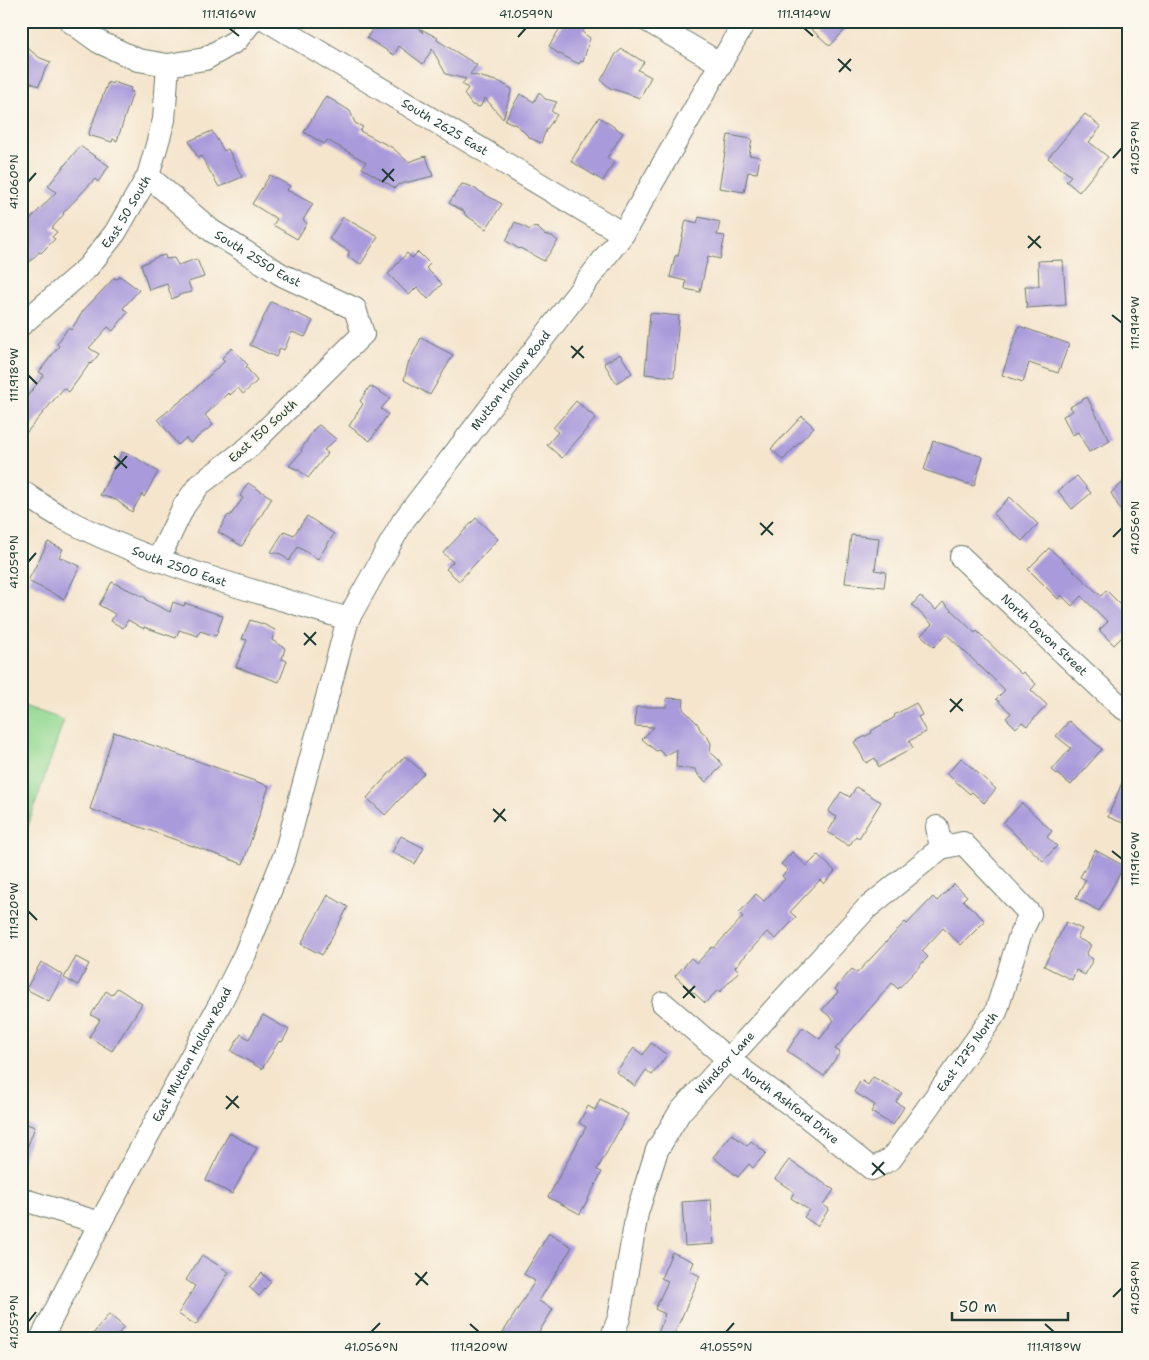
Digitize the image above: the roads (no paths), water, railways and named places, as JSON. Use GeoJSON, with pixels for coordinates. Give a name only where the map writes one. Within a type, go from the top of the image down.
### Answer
{"type":"FeatureCollection","features":[{"type":"Feature","properties":{"kind":"street"},"geometry":{"type":"LineString","coordinates":[[70,21],[99,42],[138,60],[168,64],[205,59],[236,41],[252,21]]}},
{"type":"Feature","properties":{"kind":"street","name":"South 2625 East"},"geometry":{"type":"LineString","coordinates":[[268,21],[623,234]]}},
{"type":"Feature","properties":{"kind":"street"},"geometry":{"type":"LineString","coordinates":[[648,21],[721,64]]}},
{"type":"Feature","properties":{"kind":"street","name":"Mutton Hollow Road"},"geometry":{"type":"LineString","coordinates":[[311,756],[348,619],[403,521],[623,234],[745,21]]}},
{"type":"Feature","properties":{"kind":"street","name":"East 50 South"},"geometry":{"type":"LineString","coordinates":[[21,325],[88,267],[115,233],[148,176],[164,120],[168,64]]}},
{"type":"Feature","properties":{"kind":"street","name":"South 2550 East"},"geometry":{"type":"LineString","coordinates":[[148,176],[212,231],[282,275],[355,309],[363,334]]}},
{"type":"Feature","properties":{"kind":"street","name":"East 150 South"},"geometry":{"type":"LineString","coordinates":[[158,560],[184,506],[199,485],[249,447],[363,334]]}},
{"type":"Feature","properties":{"kind":"street","name":"South 2500 East"},"geometry":{"type":"LineString","coordinates":[[21,491],[61,517],[110,541],[158,560],[348,619]]}},
{"type":"Feature","properties":{"kind":"street","name":"North Devon Street"},"geometry":{"type":"LineString","coordinates":[[961,557],[1120,706],[1128,710]]}},
{"type":"Feature","properties":{"kind":"street","name":"East Mutton Hollow Road"},"geometry":{"type":"LineString","coordinates":[[41,1339],[100,1223],[221,1002],[245,954],[285,854],[311,756]]}},
{"type":"Feature","properties":{"kind":"street","name":"Windsor Lane"},"geometry":{"type":"LineString","coordinates":[[611,1339],[620,1318],[637,1213],[657,1150],[680,1112],[866,909],[939,838],[963,843],[1030,914]]}},
{"type":"Feature","properties":{"kind":"street","name":"East 1275 North"},"geometry":{"type":"LineString","coordinates":[[872,1169],[891,1159],[996,1012],[1020,935],[1030,914]]}},
{"type":"Feature","properties":{"kind":"street","name":"North Ashford Drive"},"geometry":{"type":"LineString","coordinates":[[663,1003],[729,1060],[802,1113],[872,1169]]}},
{"type":"Feature","properties":{"kind":"street"},"geometry":{"type":"LineString","coordinates":[[21,1199],[100,1223]]}}]}
